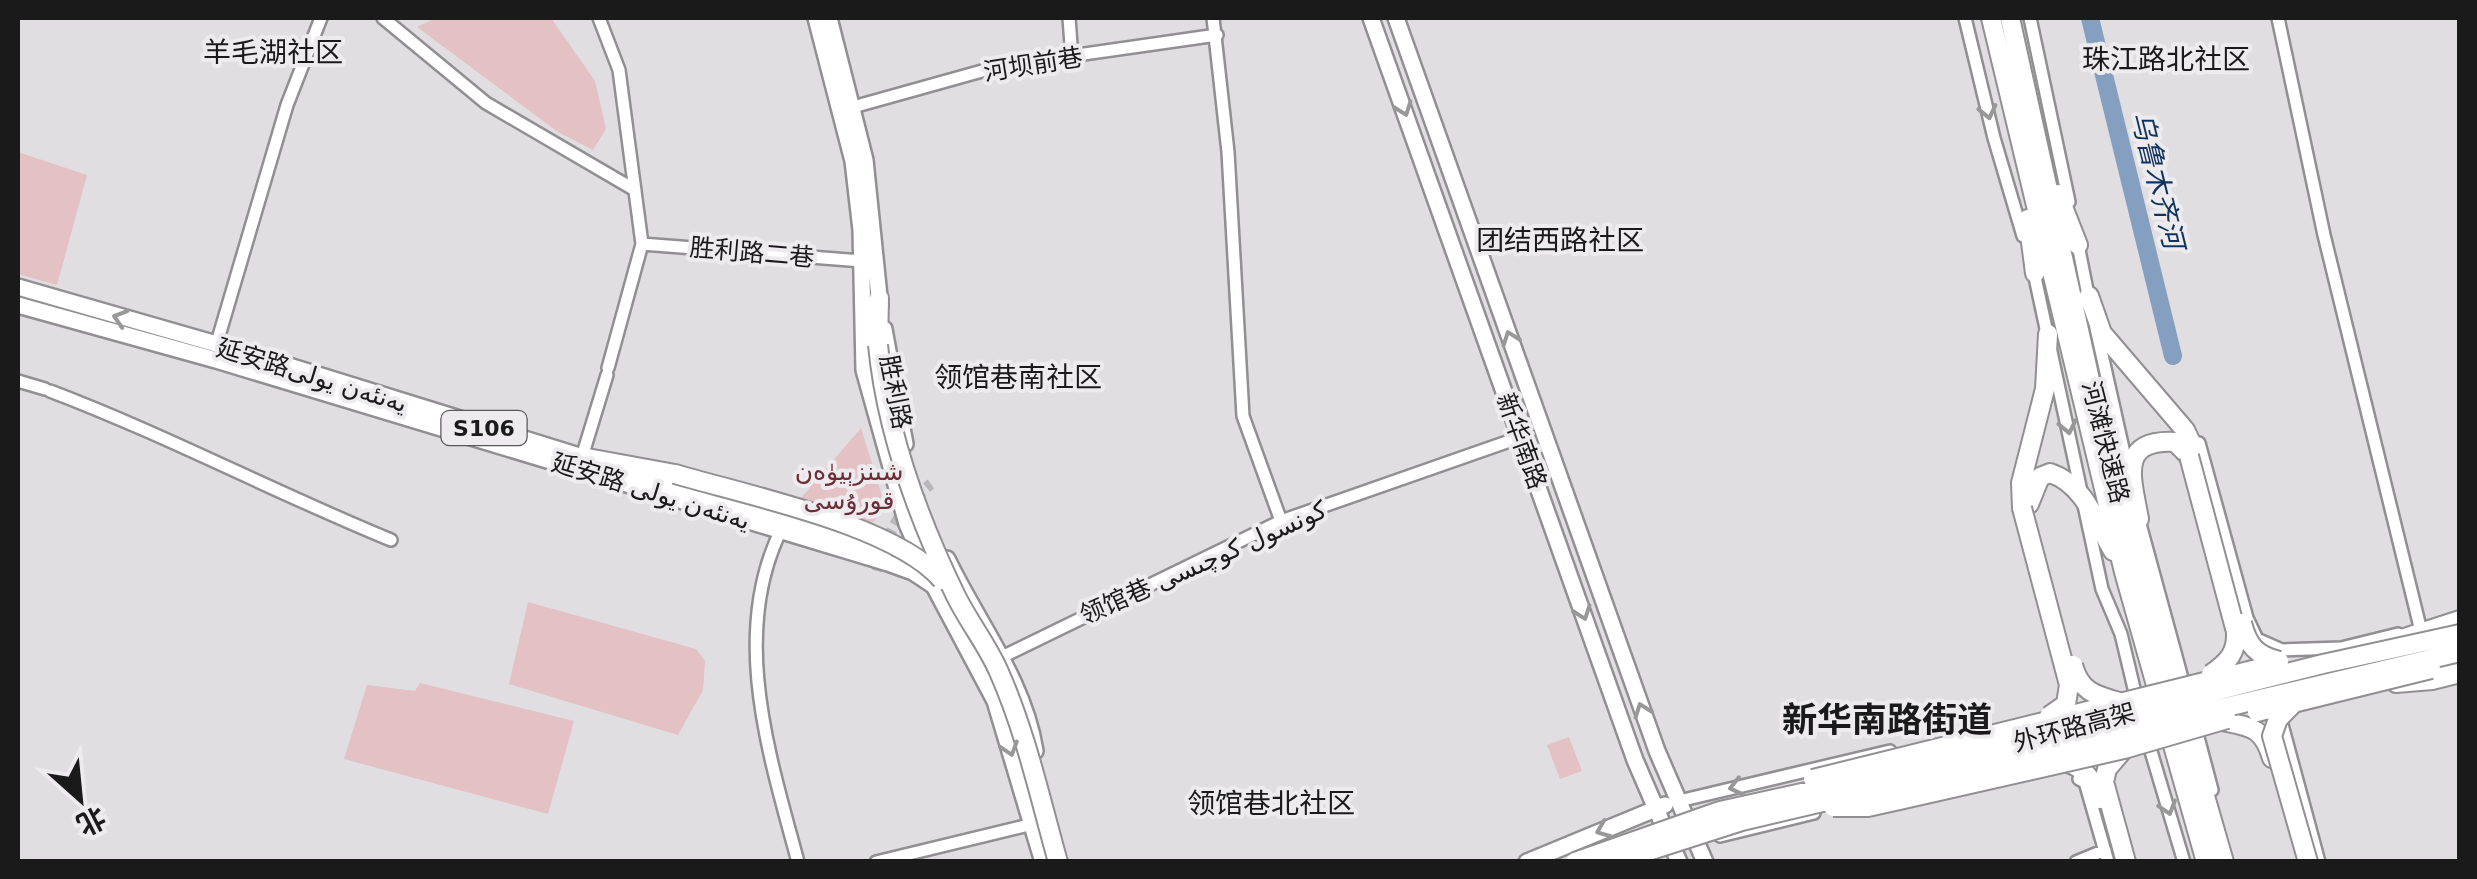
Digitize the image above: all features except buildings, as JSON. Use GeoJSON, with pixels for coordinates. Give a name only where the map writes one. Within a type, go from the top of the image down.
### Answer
{"type":"FeatureCollection","features":[{"type":"Feature","properties":{"kind":"highway","name":"河滩快速路"},"geometry":{"type":"LineString","coordinates":[[1991,18],[2026,132],[2106,452],[2230,861]]}},
{"type":"Feature","properties":{"kind":"highway","name":"河滩快速路"},"geometry":{"type":"LineString","coordinates":[[2010,18],[2026,132],[2124,572],[2206,862]]}},
{"type":"Feature","properties":{"kind":"highway"},"geometry":{"type":"LineString","coordinates":[[2026,132],[2035,273]]}},
{"type":"Feature","properties":{"kind":"highway"},"geometry":{"type":"LineString","coordinates":[[2026,132],[2078,244]]}},
{"type":"Feature","properties":{"kind":"highway"},"geometry":{"type":"LineString","coordinates":[[2088,296],[2102,332],[2185,430],[2247,643],[2262,657],[2284,662]]}},
{"type":"Feature","properties":{"kind":"highway"},"geometry":{"type":"LineString","coordinates":[[879,298],[880,374],[904,468],[955,595],[997,667],[1019,720],[1060,862]]}},
{"type":"Feature","properties":{"kind":"highway"},"geometry":{"type":"LineString","coordinates":[[2041,722],[2066,704],[2069,685],[2020,482],[2045,389],[2048,334]]}},
{"type":"Feature","properties":{"kind":"highway"},"geometry":{"type":"LineString","coordinates":[[2138,519],[2130,468],[2138,450],[2156,441],[2174,442],[2193,454],[2236,632],[2236,646],[2226,664],[2200,681]]}},
{"type":"Feature","properties":{"kind":"highway"},"geometry":{"type":"LineString","coordinates":[[582,457],[675,474],[892,542],[928,563],[955,595]]}},
{"type":"Feature","properties":{"kind":"highway"},"geometry":{"type":"LineString","coordinates":[[2119,702],[2087,692],[2078,682],[2025,506],[2040,477],[2050,472],[2066,478],[2082,496],[2124,572]]}},
{"type":"Feature","properties":{"kind":"highway"},"geometry":{"type":"LineString","coordinates":[[2392,642],[2460,618]]}},
{"type":"Feature","properties":{"kind":"highway"},"geometry":{"type":"LineString","coordinates":[[1749,804],[1792,785],[2200,681],[2460,631]]}},
{"type":"Feature","properties":{"kind":"highway","name":"外环路高架"},"geometry":{"type":"LineString","coordinates":[[1575,862],[1684,822],[1749,804],[1870,778],[2460,631]]}},
{"type":"Feature","properties":{"kind":"highway","name":"外环路高架"},"geometry":{"type":"LineString","coordinates":[[1614,862],[1742,821],[2460,652]]}},
{"type":"Feature","properties":{"kind":"highway"},"geometry":{"type":"LineString","coordinates":[[1798,808],[1868,807],[2124,748],[2460,662]]}},
{"type":"Feature","properties":{"kind":"highway"},"geometry":{"type":"LineString","coordinates":[[2380,684],[2460,674]]}},
{"type":"Feature","properties":{"kind":"highway"},"geometry":{"type":"LineString","coordinates":[[2286,704],[2272,736],[2308,862]]}},
{"type":"Feature","properties":{"kind":"highway"},"geometry":{"type":"LineString","coordinates":[[2222,720],[2259,731],[2267,742],[2300,862]]}},
{"type":"Feature","properties":{"kind":"highway"},"geometry":{"type":"LineString","coordinates":[[2124,748],[2106,769],[2104,782],[2126,862]]}},
{"type":"Feature","properties":{"kind":"highway"},"geometry":{"type":"LineString","coordinates":[[2065,762],[2075,764],[2090,776],[2096,788],[2110,858]]}},
{"type":"Feature","properties":{"kind":"main road"},"geometry":{"type":"LineString","coordinates":[[816,18],[853,162],[862,261],[864,370],[907,524],[934,586],[995,701],[1044,862]]}},
{"type":"Feature","properties":{"kind":"main road","name":"胜利路"},"geometry":{"type":"LineString","coordinates":[[829,18],[866,160],[879,298],[902,434],[919,495],[951,567],[1002,657],[1026,717],[1060,862]]}},
{"type":"Feature","properties":{"kind":"main road","name":"新华南路"},"geometry":{"type":"LineString","coordinates":[[1371,18],[1635,760],[1677,855]]}},
{"type":"Feature","properties":{"kind":"main road","name":"新华南路"},"geometry":{"type":"LineString","coordinates":[[1396,18],[1657,751],[1705,862]]}},
{"type":"Feature","properties":{"kind":"main road","name":"延安路يەنئەن يولى"},"geometry":{"type":"LineString","coordinates":[[18,287],[582,457],[784,525],[951,567]]}},
{"type":"Feature","properties":{"kind":"main road","name":"延安路 يەنئەن يولى"},"geometry":{"type":"LineString","coordinates":[[18,305],[784,525],[913,572],[934,586]]}},
{"type":"Feature","properties":{"kind":"main road"},"geometry":{"type":"LineString","coordinates":[[1569,574],[1592,567]]}},
{"type":"Feature","properties":{"kind":"main road"},"geometry":{"type":"LineString","coordinates":[[1527,862],[1679,800]]}},
{"type":"Feature","properties":{"kind":"main road"},"geometry":{"type":"LineString","coordinates":[[1642,862],[1677,855],[1697,842]]}},
{"type":"Feature","properties":{"kind":"street"},"geometry":{"type":"LineString","coordinates":[[216,346],[287,105],[321,18]]}},
{"type":"Feature","properties":{"kind":"street"},"geometry":{"type":"LineString","coordinates":[[383,18],[486,103],[634,190]]}},
{"type":"Feature","properties":{"kind":"street"},"geometry":{"type":"LineString","coordinates":[[582,457],[642,244],[618,70],[599,18]]}},
{"type":"Feature","properties":{"kind":"street"},"geometry":{"type":"LineString","coordinates":[[1069,18],[1072,58]]}},
{"type":"Feature","properties":{"kind":"street"},"geometry":{"type":"LineString","coordinates":[[1212,18],[1228,152],[1243,416],[1280,521]]}},
{"type":"Feature","properties":{"kind":"street"},"geometry":{"type":"LineString","coordinates":[[1966,18],[1994,138],[2035,273],[2102,589],[2121,634],[2184,862]]}},
{"type":"Feature","properties":{"kind":"street"},"geometry":{"type":"LineString","coordinates":[[2030,18],[2138,519],[2230,861]]}},
{"type":"Feature","properties":{"kind":"street"},"geometry":{"type":"LineString","coordinates":[[2278,18],[2324,234],[2420,628]]}},
{"type":"Feature","properties":{"kind":"street","name":"河坝前巷"},"geometry":{"type":"LineString","coordinates":[[853,107],[1000,66],[1217,35]]}},
{"type":"Feature","properties":{"kind":"street","name":"胜利路二巷"},"geometry":{"type":"LineString","coordinates":[[642,244],[862,261]]}},
{"type":"Feature","properties":{"kind":"street"},"geometry":{"type":"LineString","coordinates":[[18,381],[126,421],[285,496],[392,540]]}},
{"type":"Feature","properties":{"kind":"street"},"geometry":{"type":"LineString","coordinates":[[2168,409],[2190,423],[2201,448],[2247,618],[2258,639],[2282,650],[2341,648]]}},
{"type":"Feature","properties":{"kind":"street","name":"领馆巷 كونسول كوچىسى"},"geometry":{"type":"LineString","coordinates":[[1002,657],[1280,521],[1520,437]]}},
{"type":"Feature","properties":{"kind":"street"},"geometry":{"type":"LineString","coordinates":[[784,525],[756,610],[759,686],[772,762],[798,862]]}},
{"type":"Feature","properties":{"kind":"street"},"geometry":{"type":"LineString","coordinates":[[2179,668],[2198,678],[2460,618]]}},
{"type":"Feature","properties":{"kind":"street"},"geometry":{"type":"LineString","coordinates":[[2196,730],[2205,720],[2460,662]]}},
{"type":"Feature","properties":{"kind":"street"},"geometry":{"type":"LineString","coordinates":[[1679,800],[2107,702],[2133,684]]}},
{"type":"Feature","properties":{"kind":"street"},"geometry":{"type":"LineString","coordinates":[[2286,704],[2284,738],[2319,862]]}},
{"type":"Feature","properties":{"kind":"street"},"geometry":{"type":"LineString","coordinates":[[1697,842],[2112,738],[2139,744],[2151,753]]}},
{"type":"Feature","properties":{"kind":"street"},"geometry":{"type":"LineString","coordinates":[[2030,759],[2061,766],[2085,782],[2110,858],[2076,862]]}},
{"type":"Feature","properties":{"kind":"street"},"geometry":{"type":"LineString","coordinates":[[876,862],[1033,824]]}},
{"type":"Feature","properties":{"kind":"green space"},"geometry":{"type":"Polygon","coordinates":[[[436,18],[551,18],[595,81],[606,129],[593,150],[558,132],[417,27],[436,18]]]}},
{"type":"Feature","properties":{"kind":"green space"},"geometry":{"type":"Polygon","coordinates":[[[18,152],[87,175],[57,285],[18,274],[18,152]]]}},
{"type":"Feature","properties":{"kind":"green space","name":"شىنزېيۈەن قورۇسى"},"geometry":{"type":"Polygon","coordinates":[[[861,428],[882,496],[889,494],[891,503],[871,524],[801,498],[861,428]]]}},
{"type":"Feature","properties":{"kind":"green space"},"geometry":{"type":"Polygon","coordinates":[[[528,602],[696,649],[705,661],[703,690],[678,735],[509,684],[528,602]]]}},
{"type":"Feature","properties":{"kind":"green space"},"geometry":{"type":"Polygon","coordinates":[[[420,683],[574,721],[548,814],[344,759],[367,685],[415,691],[420,683]]]}},
{"type":"Feature","properties":{"kind":"green space"},"geometry":{"type":"Polygon","coordinates":[[[1569,737],[1582,771],[1560,779],[1547,745],[1569,737]]]}},
{"type":"Feature","properties":{"kind":"waterway","name":"乌鲁木齐河"},"geometry":{"type":"LineString","coordinates":[[2090,18],[2173,356]]}},
{"type":"Feature","properties":{"kind":"tunnel"},"geometry":{"type":"LineString","coordinates":[[877,571],[896,522],[931,484]]}},
{"type":"Feature","properties":{"kind":"district","name":"羊毛湖社区"},"geometry":{"type":"Point","coordinates":[273,52]}},
{"type":"Feature","properties":{"kind":"district","name":"珠江路北社区"},"geometry":{"type":"Point","coordinates":[2166,59]}},
{"type":"Feature","properties":{"kind":"district","name":"团结西路社区"},"geometry":{"type":"Point","coordinates":[1560,240]}},
{"type":"Feature","properties":{"kind":"district","name":"领馆巷南社区"},"geometry":{"type":"Point","coordinates":[1018,377]}},
{"type":"Feature","properties":{"kind":"district","name":"新华南路街道"},"geometry":{"type":"Point","coordinates":[1887,720]}},
{"type":"Feature","properties":{"kind":"district","name":"领馆巷北社区"},"geometry":{"type":"Point","coordinates":[1271,803]}}]}
